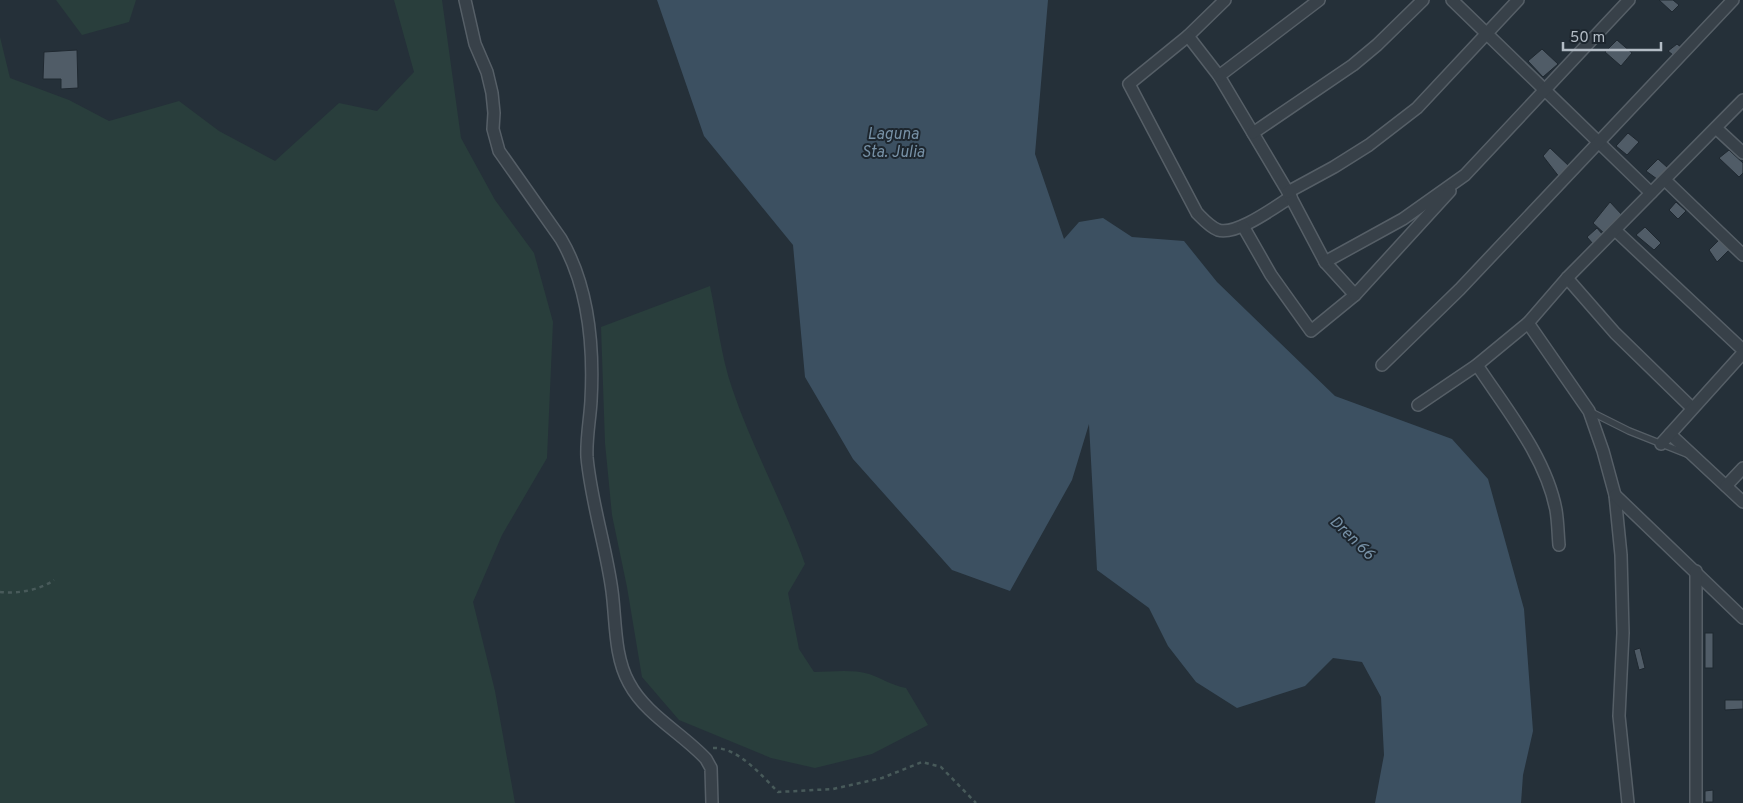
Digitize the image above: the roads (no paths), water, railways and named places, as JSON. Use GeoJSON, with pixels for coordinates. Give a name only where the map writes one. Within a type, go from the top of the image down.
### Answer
{"type":"FeatureCollection","features":[{"type":"Feature","properties":{"kind":"street"},"geometry":{"type":"LineString","coordinates":[[464,0],[475,44],[490,86],[494,113],[493,128],[499,152],[561,239],[581,287],[591,338],[591,400],[587,454],[590,485],[610,579],[621,665],[637,696],[696,748],[711,768],[712,803]]}},
{"type":"Feature","properties":{"kind":"street"},"geometry":{"type":"LineString","coordinates":[[1225,0],[1188,36],[1129,84],[1196,214],[1219,230],[1230,230],[1242,226],[1369,145],[1417,108],[1518,0]]}},
{"type":"Feature","properties":{"kind":"street"},"geometry":{"type":"LineString","coordinates":[[1219,76],[1319,0]]}},
{"type":"Feature","properties":{"kind":"street"},"geometry":{"type":"LineString","coordinates":[[1253,133],[1378,46],[1424,0]]}},
{"type":"Feature","properties":{"kind":"street"},"geometry":{"type":"LineString","coordinates":[[1452,0],[1651,193]]}},
{"type":"Feature","properties":{"kind":"street"},"geometry":{"type":"LineString","coordinates":[[1242,226],[1271,275],[1311,331],[1355,295],[1629,0]]}},
{"type":"Feature","properties":{"kind":"street"},"geometry":{"type":"LineString","coordinates":[[1382,365],[1460,289],[1733,0]]}},
{"type":"Feature","properties":{"kind":"street"},"geometry":{"type":"LineString","coordinates":[[1188,36],[1219,76],[1290,195],[1325,262],[1355,295]]}},
{"type":"Feature","properties":{"kind":"street"},"geometry":{"type":"LineString","coordinates":[[1418,405],[1477,364],[1528,323],[1567,278],[1743,100]]}},
{"type":"Feature","properties":{"kind":"street"},"geometry":{"type":"LineString","coordinates":[[1716,128],[1743,153]]}},
{"type":"Feature","properties":{"kind":"street"},"geometry":{"type":"LineString","coordinates":[[1325,262],[1403,219],[1465,175]]}},
{"type":"Feature","properties":{"kind":"street"},"geometry":{"type":"LineString","coordinates":[[1665,180],[1743,255]]}},
{"type":"Feature","properties":{"kind":"street"},"geometry":{"type":"LineString","coordinates":[[1615,230],[1743,351],[1661,444]]}},
{"type":"Feature","properties":{"kind":"street"},"geometry":{"type":"LineString","coordinates":[[1567,278],[1615,333],[1692,408]]}},
{"type":"Feature","properties":{"kind":"street"},"geometry":{"type":"LineString","coordinates":[[1528,323],[1589,411],[1616,495],[1621,555],[1623,633],[1619,716],[1628,803]]}},
{"type":"Feature","properties":{"kind":"street"},"geometry":{"type":"LineString","coordinates":[[1477,364],[1520,431],[1545,476],[1556,510],[1559,545]]}},
{"type":"Feature","properties":{"kind":"street"},"geometry":{"type":"LineString","coordinates":[[1670,434],[1743,502]]}},
{"type":"Feature","properties":{"kind":"street"},"geometry":{"type":"LineString","coordinates":[[1726,486],[1743,468]]}},
{"type":"Feature","properties":{"kind":"street"},"geometry":{"type":"LineString","coordinates":[[1616,495],[1743,618]]}},
{"type":"Feature","properties":{"kind":"street"},"geometry":{"type":"LineString","coordinates":[[1696,571],[1696,803]]}},
{"type":"Feature","properties":{"kind":"lane"},"geometry":{"type":"LineString","coordinates":[[1589,411],[1629,432],[1697,458]]}},
{"type":"Feature","properties":{"kind":"water"},"geometry":{"type":"Polygon","coordinates":[[[657,0],[1048,0],[1035,154],[1064,239],[1079,222],[1103,218],[1132,237],[1184,241],[1217,282],[1335,396],[1452,439],[1488,479],[1524,609],[1533,731],[1523,775],[1521,803],[1375,803],[1384,755],[1381,697],[1362,662],[1333,658],[1305,686],[1237,708],[1196,682],[1168,646],[1149,608],[1097,570],[1089,424],[1072,480],[1010,591],[952,570],[853,459],[805,377],[793,245],[704,136],[657,0]]]}},
{"type":"Feature","properties":{"kind":"water label","name":"Laguna Sta. Julia"},"geometry":{"type":"Point","coordinates":[893,142]}},
{"type":"Feature","properties":{"kind":"water label","name":"Dren 66"},"geometry":{"type":"Point","coordinates":[1353,537]}}]}
